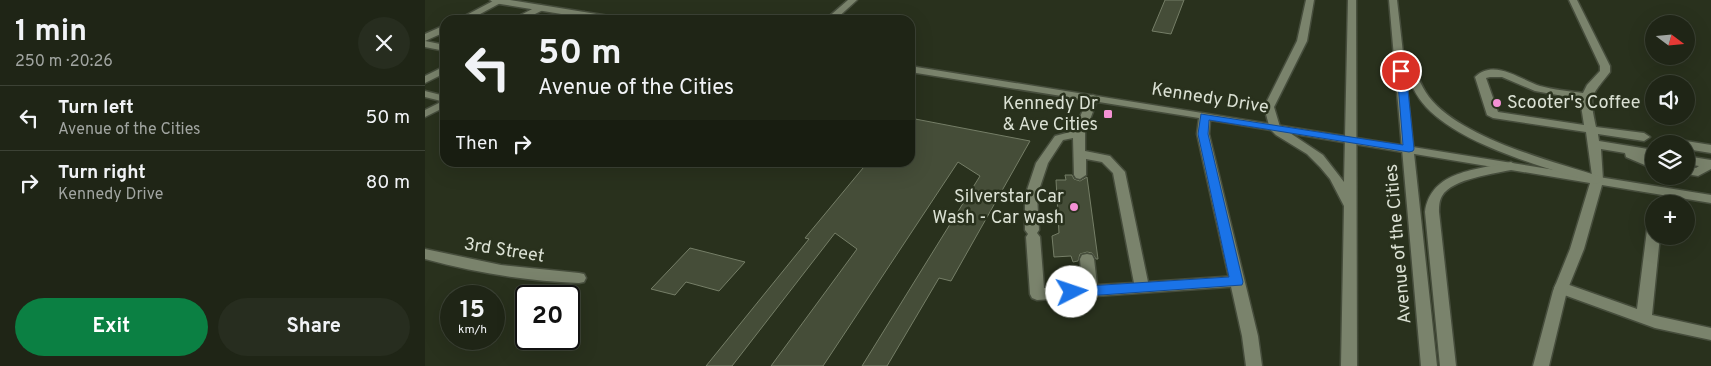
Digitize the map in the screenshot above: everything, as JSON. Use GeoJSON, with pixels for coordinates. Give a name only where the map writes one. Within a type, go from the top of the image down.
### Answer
{"type":"FeatureCollection","features":[{"type":"Feature","properties":{"kind":"street"},"geometry":{"type":"LineString","coordinates":[[471,15],[499,0],[568,15]]}},
{"type":"Feature","properties":{"kind":"street"},"geometry":{"type":"LineString","coordinates":[[836,15],[853,0]]}},
{"type":"Feature","properties":{"kind":"street"},"geometry":{"type":"LineString","coordinates":[[1310,0],[1302,41],[1269,107],[1274,127],[1328,165],[1341,184],[1350,208]]}},
{"type":"Feature","properties":{"kind":"street"},"geometry":{"type":"LineString","coordinates":[[1349,366],[1352,0]]}},
{"type":"Feature","properties":{"kind":"street","name":"Avenue of the Cities"},"geometry":{"type":"LineString","coordinates":[[1393,0],[1429,366]]}},
{"type":"Feature","properties":{"kind":"street"},"geometry":{"type":"LineString","coordinates":[[1541,366],[1561,288],[1577,249],[1597,180],[1594,144],[1586,98],[1591,87],[1602,76],[1605,66],[1573,0]]}},
{"type":"Feature","properties":{"kind":"street"},"geometry":{"type":"LineString","coordinates":[[526,15],[540,8]]}},
{"type":"Feature","properties":{"kind":"street"},"geometry":{"type":"LineString","coordinates":[[425,38],[440,32]]}},
{"type":"Feature","properties":{"kind":"street"},"geometry":{"type":"LineString","coordinates":[[1397,37],[1411,74],[1423,96],[1432,107],[1455,125],[1467,133],[1502,147],[1597,180]]}},
{"type":"Feature","properties":{"kind":"street"},"geometry":{"type":"LineString","coordinates":[[425,44],[440,47]]}},
{"type":"Feature","properties":{"kind":"street","name":"Kennedy Drive"},"geometry":{"type":"LineString","coordinates":[[915,70],[1711,199]]}},
{"type":"Feature","properties":{"kind":"street"},"geometry":{"type":"LineString","coordinates":[[425,80],[440,72]]}},
{"type":"Feature","properties":{"kind":"street"},"geometry":{"type":"LineString","coordinates":[[1586,98],[1537,88],[1517,78],[1498,73],[1489,73],[1480,77],[1493,115],[1513,120],[1644,137]]}},
{"type":"Feature","properties":{"kind":"street"},"geometry":{"type":"LineString","coordinates":[[425,94],[440,99]]}},
{"type":"Feature","properties":{"kind":"street"},"geometry":{"type":"LineString","coordinates":[[1080,175],[1079,133],[1093,98]]}},
{"type":"Feature","properties":{"kind":"street"},"geometry":{"type":"LineString","coordinates":[[425,114],[440,104]]}},
{"type":"Feature","properties":{"kind":"street"},"geometry":{"type":"LineString","coordinates":[[1205,116],[1203,134],[1250,336],[1254,366]]}},
{"type":"Feature","properties":{"kind":"street"},"geometry":{"type":"LineString","coordinates":[[1079,133],[1059,138],[1042,163],[1031,196],[1037,294],[1237,282]]}},
{"type":"Feature","properties":{"kind":"street"},"geometry":{"type":"LineString","coordinates":[[1594,144],[1621,149],[1645,157]]}},
{"type":"Feature","properties":{"kind":"street"},"geometry":{"type":"LineString","coordinates":[[1695,146],[1711,149]]}},
{"type":"Feature","properties":{"kind":"street"},"geometry":{"type":"LineString","coordinates":[[1079,154],[1106,159],[1119,172],[1142,287]]}},
{"type":"Feature","properties":{"kind":"street"},"geometry":{"type":"LineString","coordinates":[[1695,161],[1711,164]]}},
{"type":"Feature","properties":{"kind":"street"},"geometry":{"type":"LineString","coordinates":[[1695,172],[1698,172],[1711,164]]}},
{"type":"Feature","properties":{"kind":"street"},"geometry":{"type":"LineString","coordinates":[[1448,366],[1432,212],[1433,200],[1437,191],[1466,176],[1511,166]]}},
{"type":"Feature","properties":{"kind":"street"},"geometry":{"type":"LineString","coordinates":[[1644,318],[1652,245]]}},
{"type":"Feature","properties":{"kind":"street","name":"3rd Street"},"geometry":{"type":"LineString","coordinates":[[425,254],[492,270],[539,276],[579,278]]}},
{"type":"Feature","properties":{"kind":"street"},"geometry":{"type":"LineString","coordinates":[[1087,259],[1090,290]]}},
{"type":"Feature","properties":{"kind":"street"},"geometry":{"type":"LineString","coordinates":[[1561,288],[1644,318],[1711,334]]}},
{"type":"Feature","properties":{"kind":"building"},"geometry":{"type":"Polygon","coordinates":[[[1165,0],[1184,0],[1171,34],[1152,31],[1165,0]]]}},
{"type":"Feature","properties":{"kind":"building"},"geometry":{"type":"Polygon","coordinates":[[[915,119],[1030,141],[951,281],[939,278],[887,366],[862,366],[980,176],[958,162],[823,366],[771,366],[857,249],[835,233],[732,366],[706,366],[809,239],[805,238],[864,167],[915,167],[915,119]]]}},
{"type":"Feature","properties":{"kind":"building","name":"Silverstar Car Wash - Car wash"},"geometry":{"type":"Polygon","coordinates":[[[1065,175],[1072,175],[1074,179],[1080,181],[1087,177],[1098,259],[1092,253],[1087,252],[1080,254],[1078,261],[1073,262],[1071,256],[1054,257],[1052,236],[1059,233],[1056,180],[1066,180],[1065,175]]]}},
{"type":"Feature","properties":{"kind":"building"},"geometry":{"type":"Polygon","coordinates":[[[690,248],[745,262],[719,291],[686,282],[675,295],[651,289],[690,248]]]}},
{"type":"Feature","properties":{"kind":"place","name":"Scooter's Coffee"},"geometry":{"type":"Point","coordinates":[1497,103]}},
{"type":"Feature","properties":{"kind":"place","name":"Kennedy Dr & Ave Cities"},"geometry":{"type":"Point","coordinates":[1108,114]}},
{"type":"Feature","properties":{"kind":"place","name":"Silverstar Car Wash - Car wash"},"geometry":{"type":"Point","coordinates":[1074,207]}},
{"type":"Feature","properties":{"kind":"route"},"geometry":{"type":"LineString","coordinates":[[1072,292],[1237,282],[1203,134],[1205,116],[1409,149],[1401,71]]}}]}
